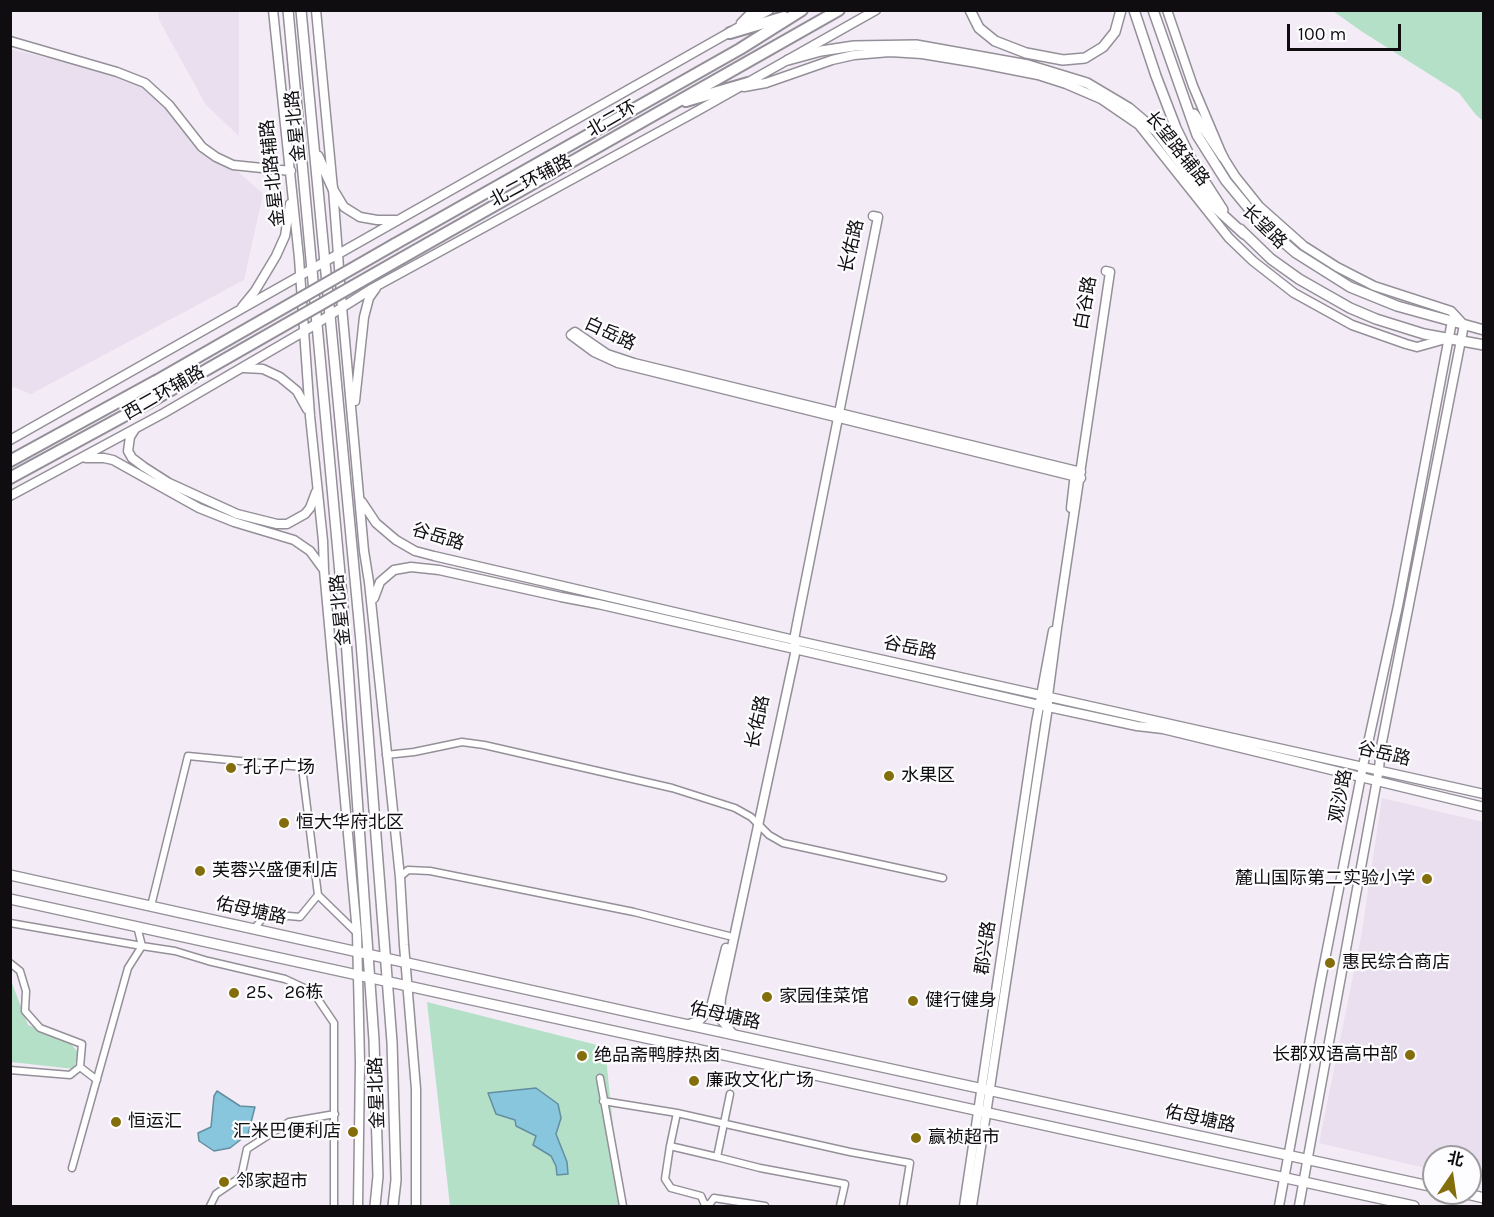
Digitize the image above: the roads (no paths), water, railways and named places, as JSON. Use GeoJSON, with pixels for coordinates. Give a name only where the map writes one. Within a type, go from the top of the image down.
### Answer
{"type":"FeatureCollection","features":[{"type":"Feature","properties":{"kind":"highway","name":"北二环"},"geometry":{"type":"LineString","coordinates":[[10,478],[157,398],[839,10]]}},
{"type":"Feature","properties":{"kind":"highway"},"geometry":{"type":"LineString","coordinates":[[730,33],[800,11]]}},
{"type":"Feature","properties":{"kind":"highway","name":"北二环"},"geometry":{"type":"LineString","coordinates":[[10,460],[156,381],[740,49],[800,11]]}},
{"type":"Feature","properties":{"kind":"highway"},"geometry":{"type":"LineString","coordinates":[[666,107],[743,85]]}},
{"type":"Feature","properties":{"kind":"main road","name":"金星北路辅路"},"geometry":{"type":"LineString","coordinates":[[273,10],[285,138],[291,175],[310,416]]}},
{"type":"Feature","properties":{"kind":"main road","name":"金星北路"},"geometry":{"type":"LineString","coordinates":[[288,10],[346,639],[374,1040],[378,1176],[375,1206]]}},
{"type":"Feature","properties":{"kind":"main road","name":"金星北路"},"geometry":{"type":"LineString","coordinates":[[301,10],[361,642],[392,1042],[395,1168],[393,1206]]}},
{"type":"Feature","properties":{"kind":"main road"},"geometry":{"type":"LineString","coordinates":[[316,10],[358,488],[400,876],[417,1115],[416,1206]]}},
{"type":"Feature","properties":{"kind":"main road"},"geometry":{"type":"LineString","coordinates":[[730,33],[754,10]]}},
{"type":"Feature","properties":{"kind":"main road","name":"北二环辅路"},"geometry":{"type":"LineString","coordinates":[[326,262],[769,10]]}},
{"type":"Feature","properties":{"kind":"main road","name":"北二环辅路"},"geometry":{"type":"LineString","coordinates":[[330,314],[380,284],[876,10]]}},
{"type":"Feature","properties":{"kind":"main road"},"geometry":{"type":"LineString","coordinates":[[970,10],[979,28],[995,41],[1026,53],[1075,60],[1094,54],[1110,40],[1119,23],[1121,10]]}},
{"type":"Feature","properties":{"kind":"main road","name":"长望路"},"geometry":{"type":"LineString","coordinates":[[1134,10],[1166,103],[1186,150],[1222,209],[1244,234],[1271,259],[1299,279],[1350,308],[1392,324],[1484,345]]}},
{"type":"Feature","properties":{"kind":"main road","name":"长望路"},"geometry":{"type":"LineString","coordinates":[[1153,10],[1197,135],[1215,166],[1244,205],[1278,239],[1313,266],[1350,287],[1397,306],[1484,330]]}},
{"type":"Feature","properties":{"kind":"main road"},"geometry":{"type":"LineString","coordinates":[[1158,10],[1161,30]]}},
{"type":"Feature","properties":{"kind":"main road","name":"长望路辅路"},"geometry":{"type":"LineString","coordinates":[[1167,10],[1193,86],[1223,157],[1259,206],[1304,246],[1357,279],[1451,311],[1464,325]]}},
{"type":"Feature","properties":{"kind":"main road"},"geometry":{"type":"LineString","coordinates":[[10,41],[117,72],[145,83],[169,105],[202,147],[216,157],[233,165],[291,175],[288,223],[281,246],[255,291],[234,315]]}},
{"type":"Feature","properties":{"kind":"main road"},"geometry":{"type":"LineString","coordinates":[[788,60],[821,51],[854,46],[916,45],[1028,65],[1087,83],[1129,108],[1156,131],[1210,203],[1244,234]]}},
{"type":"Feature","properties":{"kind":"main road","name":"长望路辅路"},"geometry":{"type":"LineString","coordinates":[[743,85],[766,84],[832,60],[854,55],[890,52],[922,54],[977,63],[1066,84],[1101,99],[1139,125],[1229,238],[1252,261],[1294,293],[1352,325],[1406,344],[1417,346],[1449,338]]}},
{"type":"Feature","properties":{"kind":"main road"},"geometry":{"type":"LineString","coordinates":[[1186,104],[1223,157]]}},
{"type":"Feature","properties":{"kind":"main road"},"geometry":{"type":"LineString","coordinates":[[315,150],[333,189],[345,207],[360,217],[398,220]]}},
{"type":"Feature","properties":{"kind":"main road","name":"长佑路"},"geometry":{"type":"LineString","coordinates":[[735,1035],[722,1021],[720,1002],[793,644],[873,216],[878,217],[837,415]]}},
{"type":"Feature","properties":{"kind":"main road","name":"西二环辅路"},"geometry":{"type":"LineString","coordinates":[[10,440],[326,262]]}},
{"type":"Feature","properties":{"kind":"main road","name":"白谷路"},"geometry":{"type":"LineString","coordinates":[[1045,695],[1110,272],[1106,271],[1078,475]]}},
{"type":"Feature","properties":{"kind":"main road"},"geometry":{"type":"LineString","coordinates":[[353,428],[356,373],[364,317],[369,298],[380,284]]}},
{"type":"Feature","properties":{"kind":"main road","name":"西二环辅路"},"geometry":{"type":"LineString","coordinates":[[10,496],[136,429],[330,314]]}},
{"type":"Feature","properties":{"kind":"main road","name":"观沙路"},"geometry":{"type":"LineString","coordinates":[[1279,1206],[1363,766],[1398,606],[1452,321]]}},
{"type":"Feature","properties":{"kind":"main road","name":"观沙路"},"geometry":{"type":"LineString","coordinates":[[1299,1206],[1377,782],[1381,747],[1464,325]]}},
{"type":"Feature","properties":{"kind":"main road","name":"白岳路"},"geometry":{"type":"LineString","coordinates":[[837,415],[618,363],[594,352],[571,335],[575,332],[596,348],[619,359],[1078,475]]}},
{"type":"Feature","properties":{"kind":"main road"},"geometry":{"type":"LineString","coordinates":[[241,368],[263,369],[291,385],[301,397],[310,416],[357,933],[360,1063],[357,1206]]}},
{"type":"Feature","properties":{"kind":"main road"},"geometry":{"type":"LineString","coordinates":[[136,429],[128,444],[128,451],[132,458],[169,483],[237,513],[277,524],[287,524],[305,514],[310,508],[318,486]]}},
{"type":"Feature","properties":{"kind":"main road"},"geometry":{"type":"LineString","coordinates":[[77,461],[96,457],[112,460],[199,508],[234,522],[294,540],[310,551],[324,570]]}},
{"type":"Feature","properties":{"kind":"main road","name":"谷岳路"},"geometry":{"type":"LineString","coordinates":[[358,488],[364,507],[376,523],[396,540],[415,551],[793,644],[1045,695],[1484,794]]}},
{"type":"Feature","properties":{"kind":"main road"},"geometry":{"type":"LineString","coordinates":[[372,610],[376,589],[386,576],[402,568],[424,567],[793,644],[1039,705],[1137,726],[1163,729],[1484,807]]}},
{"type":"Feature","properties":{"kind":"main road","name":"郡兴路"},"geometry":{"type":"LineString","coordinates":[[986,1090],[1039,705],[1045,695]]}},
{"type":"Feature","properties":{"kind":"main road","name":"郡兴路"},"geometry":{"type":"LineString","coordinates":[[964,1206],[986,1090],[1048,707],[1045,695]]}},
{"type":"Feature","properties":{"kind":"main road","name":"长佑路"},"geometry":{"type":"LineString","coordinates":[[687,1025],[700,1020],[711,1007],[756,822]]}},
{"type":"Feature","properties":{"kind":"main road","name":"佑母塘路"},"geometry":{"type":"LineString","coordinates":[[10,875],[1422,1184]]}},
{"type":"Feature","properties":{"kind":"main road"},"geometry":{"type":"LineString","coordinates":[[10,898],[1414,1206]]}},
{"type":"Feature","properties":{"kind":"main road","name":"郡兴路"},"geometry":{"type":"LineString","coordinates":[[972,1206],[982,1111]]}},
{"type":"Feature","properties":{"kind":"street"},"geometry":{"type":"LineString","coordinates":[[386,754],[414,752],[462,742],[484,745],[672,788],[735,808],[783,843],[943,878]]}},
{"type":"Feature","properties":{"kind":"street"},"geometry":{"type":"LineString","coordinates":[[151,906],[188,756],[302,766],[318,895],[357,933]]}},
{"type":"Feature","properties":{"kind":"street"},"geometry":{"type":"LineString","coordinates":[[400,876],[408,870],[430,871],[634,912],[729,936]]}},
{"type":"Feature","properties":{"kind":"street"},"geometry":{"type":"LineString","coordinates":[[254,929],[266,914],[300,917],[318,895]]}},
{"type":"Feature","properties":{"kind":"street"},"geometry":{"type":"LineString","coordinates":[[10,923],[175,951],[285,979],[313,992],[334,1023],[334,1206]]}},
{"type":"Feature","properties":{"kind":"street"},"geometry":{"type":"LineString","coordinates":[[72,1168],[128,968],[142,946],[137,926]]}},
{"type":"Feature","properties":{"kind":"street"},"geometry":{"type":"LineString","coordinates":[[10,963],[20,971],[26,992],[25,1011],[40,1028],[82,1044],[80,1067],[70,1075],[10,1070]]}},
{"type":"Feature","properties":{"kind":"street"},"geometry":{"type":"LineString","coordinates":[[80,1067],[97,1080]]}},
{"type":"Feature","properties":{"kind":"street"},"geometry":{"type":"LineString","coordinates":[[600,1078],[623,1206]]}},
{"type":"Feature","properties":{"kind":"street"},"geometry":{"type":"LineString","coordinates":[[717,1157],[730,1094]]}},
{"type":"Feature","properties":{"kind":"street"},"geometry":{"type":"LineString","coordinates":[[603,1101],[677,1113],[850,1152],[910,1163],[903,1206]]}},
{"type":"Feature","properties":{"kind":"street"},"geometry":{"type":"LineString","coordinates":[[677,1113],[665,1179],[671,1188],[701,1196],[704,1203],[709,1205],[714,1198],[765,1206]]}},
{"type":"Feature","properties":{"kind":"street"},"geometry":{"type":"LineString","coordinates":[[210,1206],[216,1194],[241,1177],[247,1149],[289,1122],[335,1114]]}},
{"type":"Feature","properties":{"kind":"street"},"geometry":{"type":"LineString","coordinates":[[670,1146],[760,1168],[844,1184],[840,1206]]}},
{"type":"Feature","properties":{"kind":"water"},"geometry":{"type":"Polygon","coordinates":[[[536,1088],[558,1104],[561,1118],[556,1134],[567,1162],[568,1174],[557,1175],[551,1156],[533,1145],[536,1136],[516,1126],[515,1120],[496,1114],[488,1093],[536,1088]]]}},
{"type":"Feature","properties":{"kind":"water"},"geometry":{"type":"Polygon","coordinates":[[[217,1091],[240,1106],[255,1107],[248,1134],[230,1148],[214,1151],[199,1141],[198,1133],[211,1127],[214,1096],[217,1091]]]}},
{"type":"Feature","properties":{"kind":"place","name":"孔子广场"},"geometry":{"type":"Point","coordinates":[231,768]}},
{"type":"Feature","properties":{"kind":"place","name":"水果区"},"geometry":{"type":"Point","coordinates":[889,776]}},
{"type":"Feature","properties":{"kind":"place","name":"恒大华府北区"},"geometry":{"type":"Point","coordinates":[284,823]}},
{"type":"Feature","properties":{"kind":"place","name":"芙蓉兴盛便利店"},"geometry":{"type":"Point","coordinates":[200,871]}},
{"type":"Feature","properties":{"kind":"place","name":"麓山国际第二实验小学"},"geometry":{"type":"Point","coordinates":[1427,879]}},
{"type":"Feature","properties":{"kind":"place","name":"惠民综合商店"},"geometry":{"type":"Point","coordinates":[1330,963]}},
{"type":"Feature","properties":{"kind":"place","name":"25、26栋"},"geometry":{"type":"Point","coordinates":[234,993]}},
{"type":"Feature","properties":{"kind":"place","name":"家园佳菜馆"},"geometry":{"type":"Point","coordinates":[767,997]}},
{"type":"Feature","properties":{"kind":"place","name":"健行健身"},"geometry":{"type":"Point","coordinates":[913,1001]}},
{"type":"Feature","properties":{"kind":"place","name":"长郡双语高中部"},"geometry":{"type":"Point","coordinates":[1410,1055]}},
{"type":"Feature","properties":{"kind":"place","name":"绝品斋鸭脖热卤"},"geometry":{"type":"Point","coordinates":[582,1056]}},
{"type":"Feature","properties":{"kind":"place","name":"廉政文化广场"},"geometry":{"type":"Point","coordinates":[694,1081]}},
{"type":"Feature","properties":{"kind":"place","name":"恒运汇"},"geometry":{"type":"Point","coordinates":[116,1122]}},
{"type":"Feature","properties":{"kind":"place","name":"汇米巴便利店"},"geometry":{"type":"Point","coordinates":[353,1132]}},
{"type":"Feature","properties":{"kind":"place","name":"赢祯超市"},"geometry":{"type":"Point","coordinates":[916,1138]}},
{"type":"Feature","properties":{"kind":"place","name":"邻家超市"},"geometry":{"type":"Point","coordinates":[224,1182]}}]}
